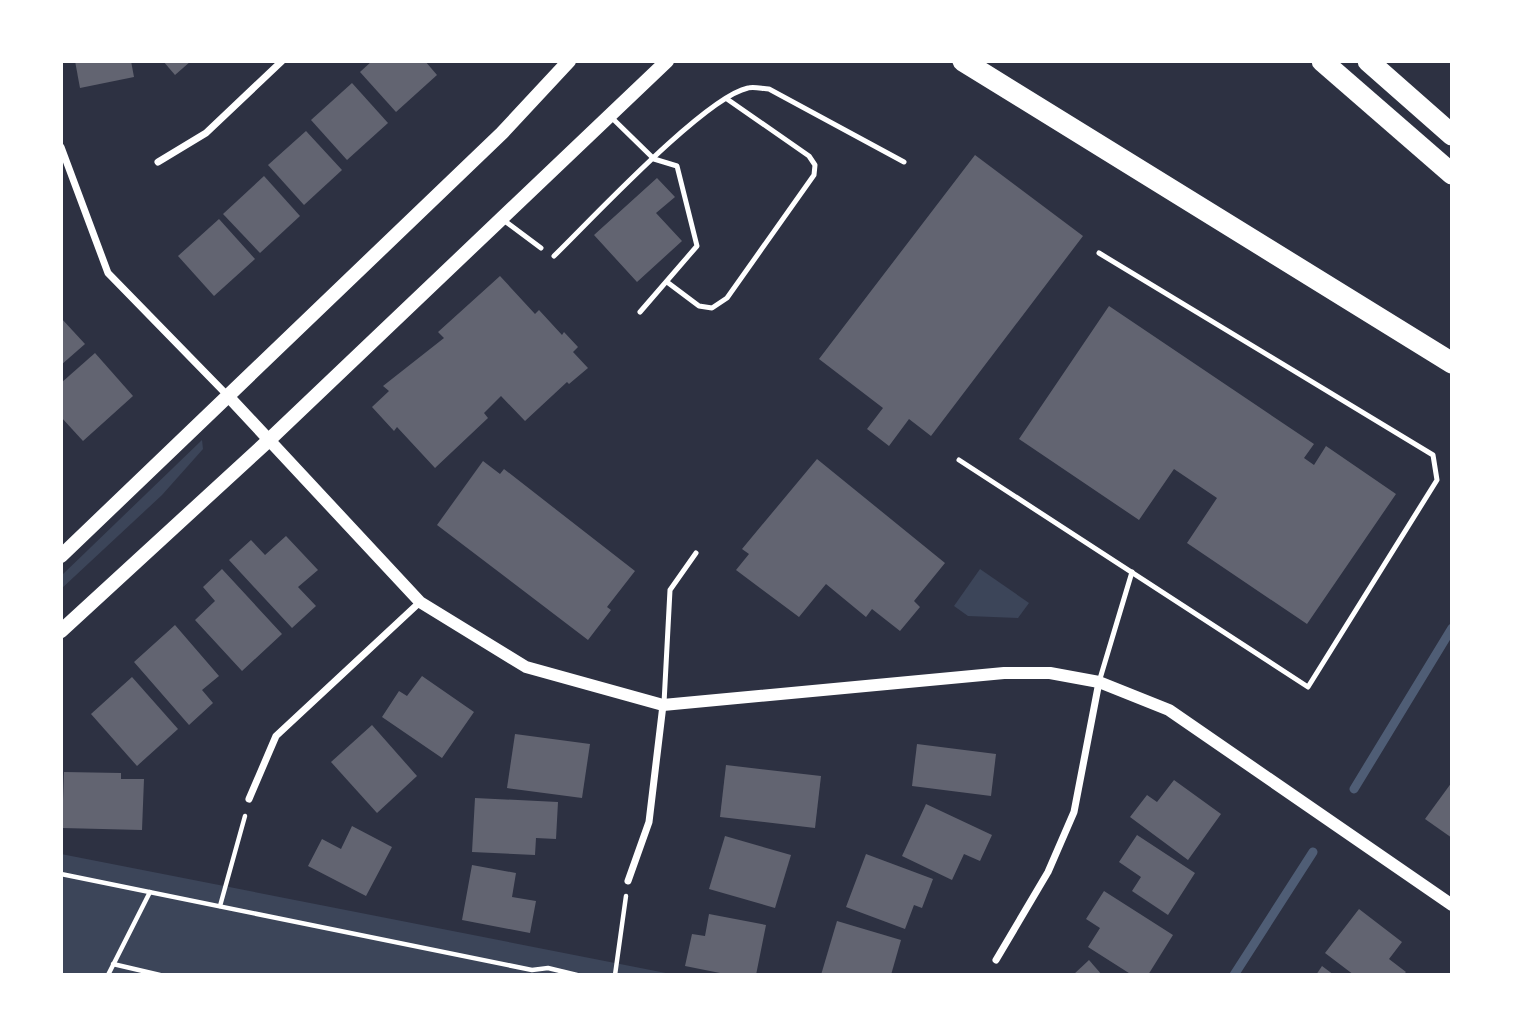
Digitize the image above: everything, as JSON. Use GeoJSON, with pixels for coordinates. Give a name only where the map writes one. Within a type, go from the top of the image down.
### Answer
{"type":"FeatureCollection","features":[{"type":"Feature","properties":{"kind":"highway"},"geometry":{"type":"LineString","coordinates":[[963,61],[1452,363]]}},
{"type":"Feature","properties":{"kind":"highway"},"geometry":{"type":"LineString","coordinates":[[1322,61],[1452,174]]}},
{"type":"Feature","properties":{"kind":"highway"},"geometry":{"type":"LineString","coordinates":[[1368,61],[1452,135]]}},
{"type":"Feature","properties":{"kind":"main road"},"geometry":{"type":"LineString","coordinates":[[61,556],[502,133],[569,61]]}},
{"type":"Feature","properties":{"kind":"main road"},"geometry":{"type":"LineString","coordinates":[[61,631],[269,440],[667,61]]}},
{"type":"Feature","properties":{"kind":"street"},"geometry":{"type":"LineString","coordinates":[[158,163],[206,133],[282,61]]}},
{"type":"Feature","properties":{"kind":"street"},"geometry":{"type":"LineString","coordinates":[[61,147],[108,273],[228,396],[420,602],[526,667],[663,705],[1004,673],[1050,673],[1099,682],[1169,710],[1452,905]]}},
{"type":"Feature","properties":{"kind":"street"},"geometry":{"type":"LineString","coordinates":[[249,799],[276,736],[420,602]]}},
{"type":"Feature","properties":{"kind":"street"},"geometry":{"type":"LineString","coordinates":[[996,960],[1048,872],[1074,812],[1099,682]]}},
{"type":"Feature","properties":{"kind":"street"},"geometry":{"type":"LineString","coordinates":[[628,881],[649,822],[663,705]]}},
{"type":"Feature","properties":{"kind":"lane"},"geometry":{"type":"LineString","coordinates":[[554,256],[679,134],[727,99],[748,88],[769,89],[904,162]]}},
{"type":"Feature","properties":{"kind":"lane"},"geometry":{"type":"LineString","coordinates":[[667,282],[699,306],[712,308],[727,298],[814,176],[815,165],[809,156],[727,99]]}},
{"type":"Feature","properties":{"kind":"lane"},"geometry":{"type":"LineString","coordinates":[[610,116],[654,159],[677,166],[697,246],[640,312]]}},
{"type":"Feature","properties":{"kind":"lane"},"geometry":{"type":"LineString","coordinates":[[502,219],[541,248]]}},
{"type":"Feature","properties":{"kind":"lane"},"geometry":{"type":"LineString","coordinates":[[959,460],[1308,687],[1437,480],[1433,455],[1099,253]]}},
{"type":"Feature","properties":{"kind":"lane"},"geometry":{"type":"LineString","coordinates":[[663,705],[670,590],[695,553]]}},
{"type":"Feature","properties":{"kind":"lane"},"geometry":{"type":"LineString","coordinates":[[1099,682],[1132,572]]}},
{"type":"Feature","properties":{"kind":"path"},"geometry":{"type":"LineString","coordinates":[[220,906],[249,799]]}},
{"type":"Feature","properties":{"kind":"path"},"geometry":{"type":"LineString","coordinates":[[61,874],[530,972],[548,968],[577,975]]}},
{"type":"Feature","properties":{"kind":"path"},"geometry":{"type":"LineString","coordinates":[[615,975],[628,881]]}},
{"type":"Feature","properties":{"kind":"path"},"geometry":{"type":"LineString","coordinates":[[108,975],[150,892]]}},
{"type":"Feature","properties":{"kind":"path"},"geometry":{"type":"LineString","coordinates":[[113,964],[160,975]]}},
{"type":"Feature","properties":{"kind":"shaded area"},"geometry":{"type":"Polygon","coordinates":[[[202,440],[203,449],[162,495],[61,589],[61,576],[202,440]]]}},
{"type":"Feature","properties":{"kind":"shaded area"},"geometry":{"type":"Polygon","coordinates":[[[980,569],[1029,603],[1018,618],[968,616],[954,606],[980,569]]]}},
{"type":"Feature","properties":{"kind":"shaded area"},"geometry":{"type":"Polygon","coordinates":[[[61,854],[676,975],[61,975],[61,854]]]}},
{"type":"Feature","properties":{"kind":"building"},"geometry":{"type":"Polygon","coordinates":[[[75,61],[131,61],[134,77],[80,88],[75,61]]]}},
{"type":"Feature","properties":{"kind":"building"},"geometry":{"type":"Polygon","coordinates":[[[163,61],[191,61],[175,75],[163,61]]]}},
{"type":"Feature","properties":{"kind":"building"},"geometry":{"type":"Polygon","coordinates":[[[372,61],[425,61],[437,75],[396,112],[360,72],[372,61]]]}},
{"type":"Feature","properties":{"kind":"building"},"geometry":{"type":"Polygon","coordinates":[[[352,83],[388,123],[347,160],[311,120],[352,83]]]}},
{"type":"Feature","properties":{"kind":"building"},"geometry":{"type":"Polygon","coordinates":[[[306,131],[342,170],[304,205],[268,165],[306,131]]]}},
{"type":"Feature","properties":{"kind":"building"},"geometry":{"type":"Polygon","coordinates":[[[975,155],[1083,236],[931,436],[909,419],[889,446],[867,429],[883,408],[819,359],[975,155]]]}},
{"type":"Feature","properties":{"kind":"building"},"geometry":{"type":"Polygon","coordinates":[[[264,176],[300,216],[260,253],[223,214],[264,176]]]}},
{"type":"Feature","properties":{"kind":"building"},"geometry":{"type":"Polygon","coordinates":[[[657,178],[675,197],[656,213],[682,241],[637,282],[594,235],[657,178]]]}},
{"type":"Feature","properties":{"kind":"building"},"geometry":{"type":"Polygon","coordinates":[[[219,219],[255,259],[214,296],[178,256],[219,219]]]}},
{"type":"Feature","properties":{"kind":"building"},"geometry":{"type":"Polygon","coordinates":[[[500,276],[535,314],[539,310],[562,335],[564,332],[578,347],[573,352],[588,368],[569,384],[567,382],[525,421],[501,396],[484,413],[488,418],[435,468],[397,427],[394,431],[372,407],[389,391],[383,386],[444,338],[438,332],[500,276]]]}},
{"type":"Feature","properties":{"kind":"building"},"geometry":{"type":"Polygon","coordinates":[[[1109,306],[1314,444],[1304,458],[1314,465],[1326,446],[1396,494],[1307,624],[1187,543],[1217,498],[1174,469],[1139,520],[1019,439],[1109,306]]]}},
{"type":"Feature","properties":{"kind":"building"},"geometry":{"type":"Polygon","coordinates":[[[61,318],[85,344],[61,365],[61,318]]]}},
{"type":"Feature","properties":{"kind":"building"},"geometry":{"type":"Polygon","coordinates":[[[95,353],[133,396],[83,441],[61,417],[61,383],[95,353]]]}},
{"type":"Feature","properties":{"kind":"building"},"geometry":{"type":"Polygon","coordinates":[[[817,459],[945,563],[914,601],[920,607],[900,631],[872,609],[866,617],[826,584],[799,617],[736,570],[749,554],[742,549],[817,459]]]}},
{"type":"Feature","properties":{"kind":"building"},"geometry":{"type":"Polygon","coordinates":[[[483,461],[500,474],[504,469],[635,571],[607,607],[611,610],[588,640],[437,525],[483,461]]]}},
{"type":"Feature","properties":{"kind":"building"},"geometry":{"type":"Polygon","coordinates":[[[286,536],[318,570],[298,587],[316,606],[292,628],[229,560],[251,540],[265,555],[286,536]]]}},
{"type":"Feature","properties":{"kind":"building"},"geometry":{"type":"Polygon","coordinates":[[[222,569],[282,634],[242,671],[195,620],[215,601],[203,587],[222,569]]]}},
{"type":"Feature","properties":{"kind":"building"},"geometry":{"type":"Polygon","coordinates":[[[175,625],[219,676],[202,690],[213,703],[189,725],[134,662],[175,625]]]}},
{"type":"Feature","properties":{"kind":"building"},"geometry":{"type":"Polygon","coordinates":[[[422,676],[474,712],[442,758],[382,717],[399,691],[407,696],[422,676]]]}},
{"type":"Feature","properties":{"kind":"building"},"geometry":{"type":"Polygon","coordinates":[[[132,677],[178,729],[137,766],[91,714],[132,677]]]}},
{"type":"Feature","properties":{"kind":"building"},"geometry":{"type":"Polygon","coordinates":[[[372,725],[417,776],[377,813],[331,762],[372,725]]]}},
{"type":"Feature","properties":{"kind":"building"},"geometry":{"type":"Polygon","coordinates":[[[515,734],[590,744],[582,798],[507,788],[515,734]]]}},
{"type":"Feature","properties":{"kind":"building"},"geometry":{"type":"Polygon","coordinates":[[[917,744],[996,754],[991,796],[912,786],[917,744]]]}},
{"type":"Feature","properties":{"kind":"building"},"geometry":{"type":"Polygon","coordinates":[[[726,765],[821,776],[815,828],[720,817],[726,765]]]}},
{"type":"Feature","properties":{"kind":"building"},"geometry":{"type":"Polygon","coordinates":[[[64,772],[121,773],[121,779],[144,779],[142,830],[62,828],[64,772]]]}},
{"type":"Feature","properties":{"kind":"building"},"geometry":{"type":"Polygon","coordinates":[[[1174,780],[1221,814],[1188,860],[1130,817],[1147,795],[1157,802],[1174,780]]]}},
{"type":"Feature","properties":{"kind":"building"},"geometry":{"type":"Polygon","coordinates":[[[1452,782],[1452,838],[1425,819],[1452,782]]]}},
{"type":"Feature","properties":{"kind":"building"},"geometry":{"type":"Polygon","coordinates":[[[475,798],[558,802],[556,839],[536,838],[535,855],[472,852],[475,798]]]}},
{"type":"Feature","properties":{"kind":"building"},"geometry":{"type":"Polygon","coordinates":[[[926,804],[992,835],[980,861],[964,854],[952,880],[902,856],[926,804]]]}},
{"type":"Feature","properties":{"kind":"building"},"geometry":{"type":"Polygon","coordinates":[[[352,826],[392,847],[366,896],[308,866],[322,839],[341,849],[352,826]]]}},
{"type":"Feature","properties":{"kind":"building"},"geometry":{"type":"Polygon","coordinates":[[[1137,835],[1195,873],[1168,915],[1132,891],[1141,877],[1119,862],[1137,835]]]}},
{"type":"Feature","properties":{"kind":"building"},"geometry":{"type":"Polygon","coordinates":[[[725,836],[791,855],[775,908],[709,889],[725,836]]]}},
{"type":"Feature","properties":{"kind":"building"},"geometry":{"type":"Polygon","coordinates":[[[866,854],[933,879],[922,908],[914,905],[905,929],[846,907],[866,854]]]}},
{"type":"Feature","properties":{"kind":"building"},"geometry":{"type":"Polygon","coordinates":[[[472,865],[516,873],[512,897],[536,901],[530,933],[462,920],[472,865]]]}},
{"type":"Feature","properties":{"kind":"building"},"geometry":{"type":"Polygon","coordinates":[[[1104,891],[1173,935],[1148,975],[1132,975],[1088,947],[1100,928],[1086,919],[1104,891]]]}},
{"type":"Feature","properties":{"kind":"building"},"geometry":{"type":"Polygon","coordinates":[[[1359,909],[1402,942],[1389,959],[1406,972],[1403,975],[1354,975],[1325,953],[1359,909]]]}},
{"type":"Feature","properties":{"kind":"building"},"geometry":{"type":"Polygon","coordinates":[[[709,914],[766,925],[756,975],[730,975],[685,966],[692,934],[705,936],[709,914]]]}},
{"type":"Feature","properties":{"kind":"building"},"geometry":{"type":"Polygon","coordinates":[[[837,921],[901,940],[891,975],[821,975],[837,921]]]}},
{"type":"Feature","properties":{"kind":"building"},"geometry":{"type":"Polygon","coordinates":[[[1089,960],[1102,975],[1073,975],[1089,960]]]}},
{"type":"Feature","properties":{"kind":"building"},"geometry":{"type":"Polygon","coordinates":[[[1322,966],[1334,975],[1316,975],[1322,966]]]}},
{"type":"Feature","properties":{"kind":"waterway"},"geometry":{"type":"LineString","coordinates":[[1354,789],[1452,628]]}},
{"type":"Feature","properties":{"kind":"waterway"},"geometry":{"type":"LineString","coordinates":[[1234,975],[1313,852]]}}]}
